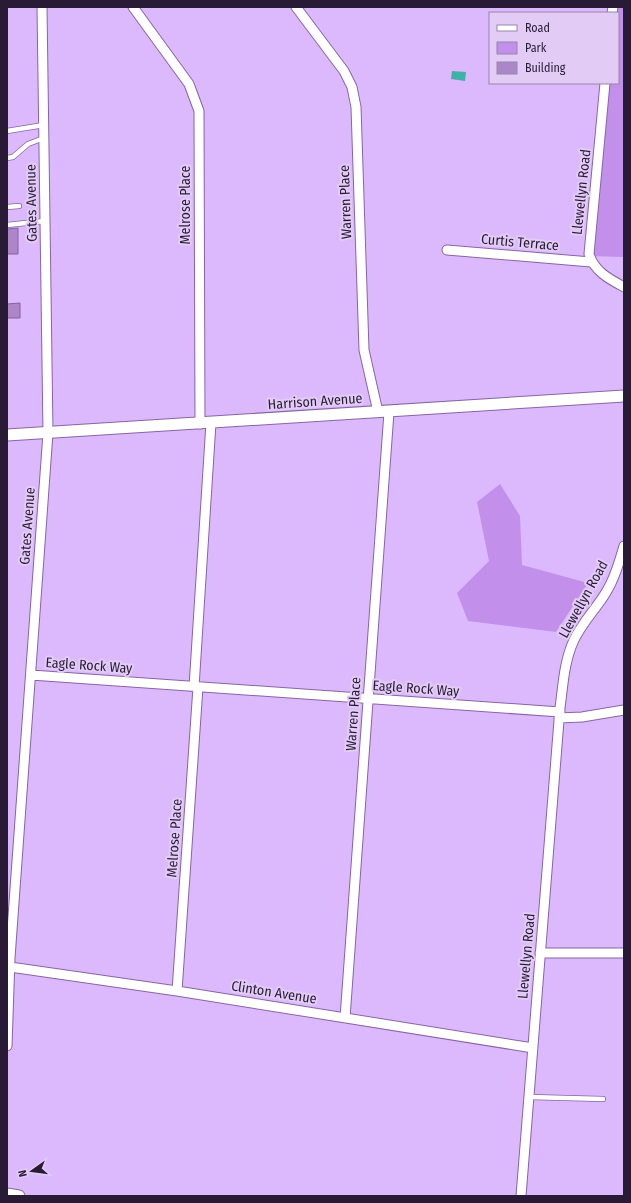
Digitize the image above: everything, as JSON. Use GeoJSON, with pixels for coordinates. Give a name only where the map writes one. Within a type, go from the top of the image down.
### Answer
{"type":"FeatureCollection","features":[{"type":"Feature","properties":{"kind":"street","name":"Gates Avenue"},"geometry":{"type":"LineString","coordinates":[[7,1046],[9,964],[48,433],[42,7]]}},
{"type":"Feature","properties":{"kind":"street","name":"Melrose Place"},"geometry":{"type":"LineString","coordinates":[[133,7],[189,84],[199,111],[205,423],[196,687],[177,991]]}},
{"type":"Feature","properties":{"kind":"street","name":"Warren Place"},"geometry":{"type":"LineString","coordinates":[[296,7],[344,71],[352,87],[356,107],[364,350],[384,412],[368,699],[345,1018]]}},
{"type":"Feature","properties":{"kind":"street","name":"Llewellyn Road"},"geometry":{"type":"LineString","coordinates":[[591,262],[589,254],[605,84]]}},
{"type":"Feature","properties":{"kind":"street","name":"Curtis Terrace"},"geometry":{"type":"LineString","coordinates":[[447,250],[591,262]]}},
{"type":"Feature","properties":{"kind":"street"},"geometry":{"type":"LineString","coordinates":[[591,262],[592,265],[608,279],[624,287]]}},
{"type":"Feature","properties":{"kind":"street","name":"Harrison Avenue"},"geometry":{"type":"LineString","coordinates":[[7,435],[624,396]]}},
{"type":"Feature","properties":{"kind":"street","name":"Llewellyn Road"},"geometry":{"type":"LineString","coordinates":[[521,1196],[559,715],[566,663],[574,641],[584,623],[605,593],[616,570],[624,546]]}},
{"type":"Feature","properties":{"kind":"street","name":"Eagle Rock Way"},"geometry":{"type":"LineString","coordinates":[[31,675],[368,699],[582,717],[624,710]]}},
{"type":"Feature","properties":{"kind":"street"},"geometry":{"type":"LineString","coordinates":[[540,953],[624,953]]}},
{"type":"Feature","properties":{"kind":"street","name":"Clinton Avenue"},"geometry":{"type":"LineString","coordinates":[[9,964],[532,1048]]}},
{"type":"Feature","properties":{"kind":"street"},"geometry":{"type":"LineString","coordinates":[[7,1194],[19,1196]]}},
{"type":"Feature","properties":{"kind":"lane"},"geometry":{"type":"LineString","coordinates":[[7,131],[44,125]]}},
{"type":"Feature","properties":{"kind":"lane"},"geometry":{"type":"LineString","coordinates":[[7,158],[13,157],[28,144],[44,138]]}},
{"type":"Feature","properties":{"kind":"lane"},"geometry":{"type":"LineString","coordinates":[[7,207],[19,206]]}},
{"type":"Feature","properties":{"kind":"lane"},"geometry":{"type":"LineString","coordinates":[[7,225],[45,221]]}},
{"type":"Feature","properties":{"kind":"lane"},"geometry":{"type":"LineString","coordinates":[[529,1097],[603,1099]]}},
{"type":"Feature","properties":{"kind":"green space"},"geometry":{"type":"Polygon","coordinates":[[[610,7],[624,7],[624,257],[590,256],[604,84],[619,84],[619,12],[610,12],[610,7]]]}},
{"type":"Feature","properties":{"kind":"green space"},"geometry":{"type":"Polygon","coordinates":[[[500,484],[520,516],[522,565],[588,583],[556,632],[468,621],[457,593],[489,561],[477,502],[500,484]]]}},
{"type":"Feature","properties":{"kind":"shaded area"},"geometry":{"type":"Polygon","coordinates":[[[452,71],[466,72],[465,81],[451,79],[452,71]]]}},
{"type":"Feature","properties":{"kind":"building"},"geometry":{"type":"Polygon","coordinates":[[[18,228],[18,254],[7,254],[7,229],[18,228]]]}},
{"type":"Feature","properties":{"kind":"building"},"geometry":{"type":"Polygon","coordinates":[[[20,303],[20,318],[7,318],[7,304],[20,303]]]}}]}
